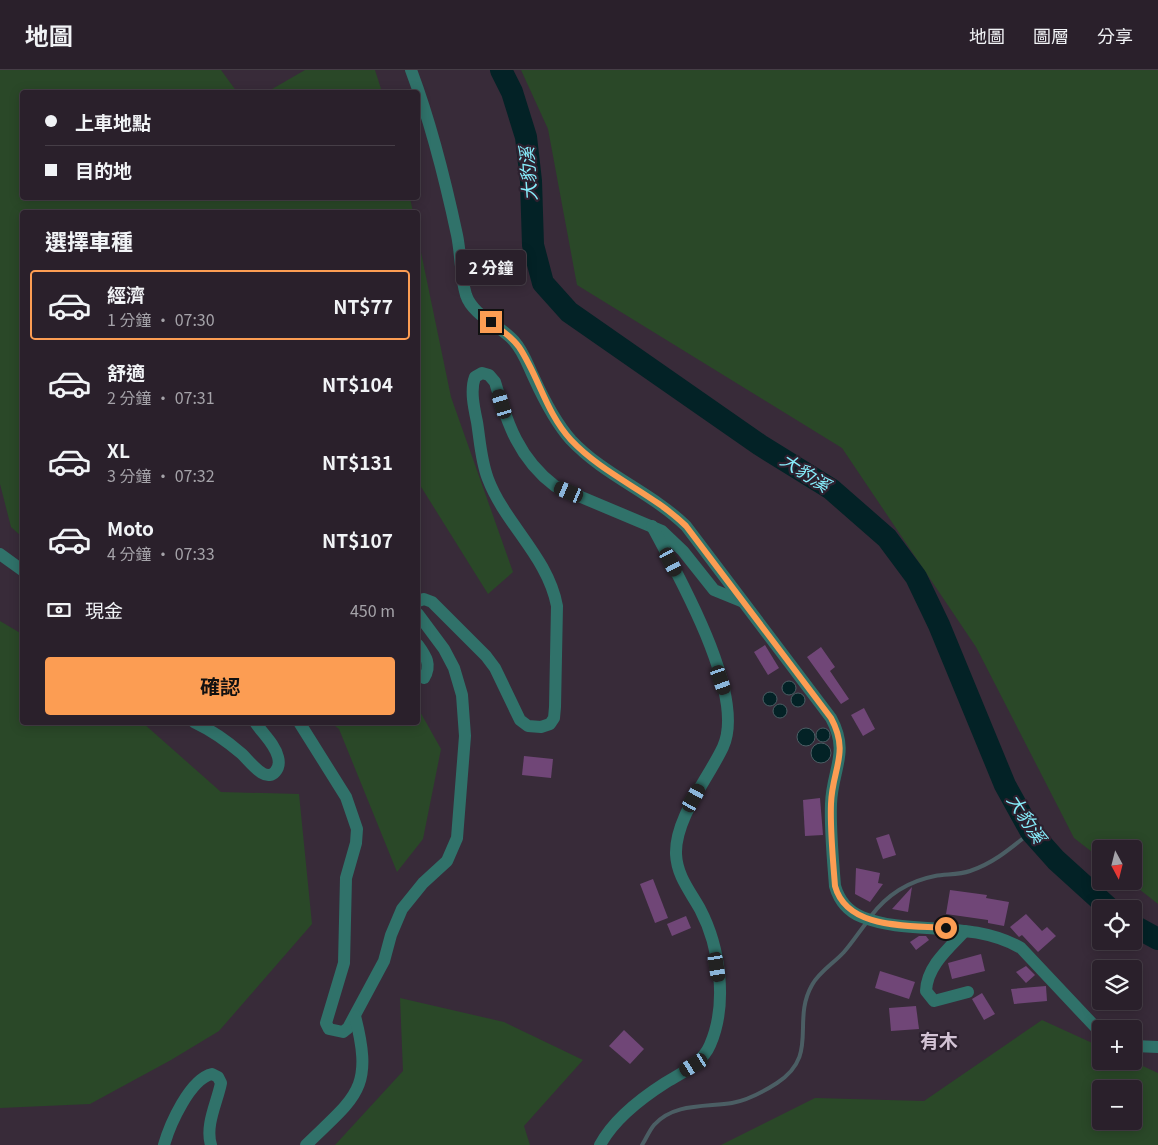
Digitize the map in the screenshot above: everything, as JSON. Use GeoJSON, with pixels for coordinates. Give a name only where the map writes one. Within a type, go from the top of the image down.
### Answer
{"type":"FeatureCollection","features":[{"type":"Feature","properties":{"kind":"street"},"geometry":{"type":"LineString","coordinates":[[411,70],[418,90]]}},
{"type":"Feature","properties":{"kind":"street"},"geometry":{"type":"LineString","coordinates":[[420,97],[447,190],[458,238],[462,279],[470,304],[520,348],[544,400],[571,439],[611,474],[673,513],[686,526],[741,602],[831,718],[839,732],[841,749],[831,802],[835,886],[844,906],[862,917],[891,923],[965,931],[1000,938],[1021,948],[1092,1023]]}},
{"type":"Feature","properties":{"kind":"street"},"geometry":{"type":"LineString","coordinates":[[420,596],[432,602],[486,656],[495,668],[520,720],[528,726],[541,727],[550,724],[554,718],[556,598],[546,571],[488,479],[475,413],[472,383],[475,377],[482,373],[489,375],[495,382],[511,433],[528,460],[545,478],[555,486],[652,526],[670,536],[714,590],[741,602]]}},
{"type":"Feature","properties":{"kind":"street"},"geometry":{"type":"LineString","coordinates":[[600,1145],[607,1132],[632,1107],[694,1065],[709,1047],[720,1009],[719,980],[708,930],[678,870],[676,853],[680,834],[694,798],[723,747],[729,730],[729,712],[715,661],[688,594],[652,526]]}},
{"type":"Feature","properties":{"kind":"street"},"geometry":{"type":"LineString","coordinates":[[0,554],[20,569]]}},
{"type":"Feature","properties":{"kind":"street"},"geometry":{"type":"LineString","coordinates":[[301,725],[346,797],[357,829],[356,843],[346,878],[344,963],[326,1023],[329,1029],[343,1032],[355,1016],[384,961],[391,935],[402,909],[423,883],[448,861],[457,838],[466,736],[462,695],[454,668],[444,649],[420,617]]}},
{"type":"Feature","properties":{"kind":"street"},"geometry":{"type":"LineString","coordinates":[[420,648],[425,654],[428,664],[428,671],[424,678]]}},
{"type":"Feature","properties":{"kind":"street"},"geometry":{"type":"LineString","coordinates":[[201,725],[214,731],[229,742],[261,773],[268,775],[275,773],[279,768],[279,758],[274,747],[256,725]]}},
{"type":"Feature","properties":{"kind":"street"},"geometry":{"type":"LineString","coordinates":[[965,931],[938,960],[929,973],[926,991],[934,1001],[968,992]]}},
{"type":"Feature","properties":{"kind":"street"},"geometry":{"type":"LineString","coordinates":[[306,1145],[350,1102],[361,1083],[364,1064],[362,1045],[355,1016]]}},
{"type":"Feature","properties":{"kind":"street"},"geometry":{"type":"LineString","coordinates":[[1142,1046],[1158,1047]]}},
{"type":"Feature","properties":{"kind":"street"},"geometry":{"type":"LineString","coordinates":[[164,1145],[176,1114],[204,1076],[212,1074],[218,1077],[221,1083],[210,1121],[209,1138],[211,1145]]}},
{"type":"Feature","properties":{"kind":"green space"},"geometry":{"type":"Polygon","coordinates":[[[0,70],[221,70],[236,90],[20,90],[20,200],[410,200],[413,210],[20,210],[20,535],[11,527],[0,484],[0,70]]]}},
{"type":"Feature","properties":{"kind":"green space"},"geometry":{"type":"Polygon","coordinates":[[[305,70],[375,70],[381,90],[270,90],[305,70]]]}},
{"type":"Feature","properties":{"kind":"green space"},"geometry":{"type":"Polygon","coordinates":[[[521,70],[1158,70],[1158,904],[1140,890],[1142,890],[1142,840],[1092,840],[1092,852],[1074,838],[976,647],[842,448],[577,285],[548,129],[521,70]]]}},
{"type":"Feature","properties":{"kind":"green space"},"geometry":{"type":"Polygon","coordinates":[[[420,248],[451,397],[513,572],[488,594],[420,485],[420,248]]]}},
{"type":"Feature","properties":{"kind":"green space"},"geometry":{"type":"Polygon","coordinates":[[[0,621],[20,633],[20,725],[145,725],[221,792],[299,794],[312,924],[219,1031],[171,1060],[90,1104],[0,1108],[0,621]]]}},
{"type":"Feature","properties":{"kind":"green space"},"geometry":{"type":"Polygon","coordinates":[[[420,712],[441,749],[423,839],[397,872],[339,729],[334,725],[420,725],[420,712]]]}},
{"type":"Feature","properties":{"kind":"green space"},"geometry":{"type":"Polygon","coordinates":[[[400,998],[504,1022],[583,1060],[524,1126],[530,1145],[335,1145],[403,1071],[400,998]]]}},
{"type":"Feature","properties":{"kind":"green space"},"geometry":{"type":"Polygon","coordinates":[[[1042,1020],[1092,1043],[1092,1070],[1142,1070],[1142,1066],[1158,1073],[1158,1145],[721,1145],[815,1098],[924,1101],[1042,1020]]]}},
{"type":"Feature","properties":{"kind":"shaded area"},"geometry":{"type":"Polygon","coordinates":[[[789,681],[794,683],[796,688],[794,693],[789,695],[784,693],[782,688],[784,683],[789,681]]]}},
{"type":"Feature","properties":{"kind":"shaded area"},"geometry":{"type":"Polygon","coordinates":[[[770,692],[775,694],[777,699],[775,704],[770,706],[765,704],[763,699],[765,694],[770,692]]]}},
{"type":"Feature","properties":{"kind":"shaded area"},"geometry":{"type":"Polygon","coordinates":[[[798,693],[803,695],[805,700],[803,705],[798,707],[793,705],[791,700],[793,695],[798,693]]]}},
{"type":"Feature","properties":{"kind":"shaded area"},"geometry":{"type":"Polygon","coordinates":[[[780,704],[785,706],[787,711],[785,716],[780,718],[775,716],[773,711],[775,706],[780,704]]]}},
{"type":"Feature","properties":{"kind":"shaded area"},"geometry":{"type":"Polygon","coordinates":[[[806,728],[812,731],[815,737],[812,743],[806,746],[800,743],[797,737],[800,731],[806,728]]]}},
{"type":"Feature","properties":{"kind":"shaded area"},"geometry":{"type":"Polygon","coordinates":[[[820,728],[826,728],[830,735],[826,742],[820,742],[816,738],[816,732],[820,728]]]}},
{"type":"Feature","properties":{"kind":"shaded area"},"geometry":{"type":"Polygon","coordinates":[[[821,743],[828,746],[831,753],[828,760],[821,763],[814,760],[811,753],[814,746],[821,743]]]}},
{"type":"Feature","properties":{"kind":"building"},"geometry":{"type":"Polygon","coordinates":[[[765,645],[779,668],[768,675],[754,652],[765,645]]]}},
{"type":"Feature","properties":{"kind":"building"},"geometry":{"type":"Polygon","coordinates":[[[821,647],[835,667],[830,671],[849,699],[841,704],[807,657],[821,647]]]}},
{"type":"Feature","properties":{"kind":"building"},"geometry":{"type":"Polygon","coordinates":[[[864,708],[875,729],[863,736],[851,715],[864,708]]]}},
{"type":"Feature","properties":{"kind":"building"},"geometry":{"type":"Polygon","coordinates":[[[524,756],[553,759],[551,778],[522,775],[524,756]]]}},
{"type":"Feature","properties":{"kind":"building"},"geometry":{"type":"Polygon","coordinates":[[[820,798],[823,835],[805,836],[803,800],[820,798]]]}},
{"type":"Feature","properties":{"kind":"building"},"geometry":{"type":"Polygon","coordinates":[[[889,834],[896,855],[883,859],[876,838],[889,834]]]}},
{"type":"Feature","properties":{"kind":"building"},"geometry":{"type":"Polygon","coordinates":[[[856,868],[880,873],[878,883],[883,884],[870,902],[855,894],[856,868]]]}},
{"type":"Feature","properties":{"kind":"building"},"geometry":{"type":"Polygon","coordinates":[[[653,879],[668,918],[655,923],[640,884],[653,879]]]}},
{"type":"Feature","properties":{"kind":"building"},"geometry":{"type":"Polygon","coordinates":[[[912,887],[908,912],[892,909],[912,887]]]}},
{"type":"Feature","properties":{"kind":"building"},"geometry":{"type":"Polygon","coordinates":[[[950,890],[987,895],[986,898],[1009,902],[1004,926],[988,923],[988,920],[946,914],[950,890]]]}},
{"type":"Feature","properties":{"kind":"building"},"geometry":{"type":"Polygon","coordinates":[[[1026,914],[1042,931],[1047,927],[1056,936],[1038,952],[1022,935],[1019,937],[1010,927],[1026,914]]]}},
{"type":"Feature","properties":{"kind":"building"},"geometry":{"type":"Polygon","coordinates":[[[686,916],[691,928],[672,936],[667,924],[686,916]]]}},
{"type":"Feature","properties":{"kind":"building"},"geometry":{"type":"Polygon","coordinates":[[[919,936],[926,936],[929,940],[916,950],[910,942],[919,936]]]}},
{"type":"Feature","properties":{"kind":"building"},"geometry":{"type":"Polygon","coordinates":[[[981,954],[985,971],[952,979],[948,963],[981,954]]]}},
{"type":"Feature","properties":{"kind":"building"},"geometry":{"type":"Polygon","coordinates":[[[1026,966],[1035,975],[1026,983],[1016,972],[1026,966]]]}},
{"type":"Feature","properties":{"kind":"building"},"geometry":{"type":"Polygon","coordinates":[[[880,971],[915,982],[909,999],[875,988],[880,971]]]}},
{"type":"Feature","properties":{"kind":"building"},"geometry":{"type":"Polygon","coordinates":[[[1046,986],[1047,1001],[1014,1004],[1011,989],[1046,986]]]}},
{"type":"Feature","properties":{"kind":"building"},"geometry":{"type":"Polygon","coordinates":[[[982,993],[995,1014],[984,1020],[972,999],[982,993]]]}},
{"type":"Feature","properties":{"kind":"building"},"geometry":{"type":"Polygon","coordinates":[[[916,1006],[919,1029],[891,1031],[889,1008],[916,1006]]]}},
{"type":"Feature","properties":{"kind":"building"},"geometry":{"type":"Polygon","coordinates":[[[624,1030],[644,1049],[630,1064],[609,1046],[624,1030]]]}},
{"type":"Feature","properties":{"kind":"waterway","name":"大豹溪"},"geometry":{"type":"LineString","coordinates":[[501,70],[512,92],[526,137],[531,181],[533,245],[543,283],[569,312],[760,445],[831,489],[887,538],[916,577],[939,625],[1005,785],[1031,832],[1056,860],[1100,900]]}},
{"type":"Feature","properties":{"kind":"waterway"},"geometry":{"type":"LineString","coordinates":[[871,916],[891,895],[908,885],[925,878],[961,873],[979,868],[1002,854],[1031,832]]}},
{"type":"Feature","properties":{"kind":"waterway"},"geometry":{"type":"LineString","coordinates":[[642,1145],[654,1125],[671,1113],[690,1107],[744,1100],[777,1083],[790,1072],[798,1061],[803,1037],[806,999],[812,985],[844,952],[867,922]]}},
{"type":"Feature","properties":{"kind":"waterway","name":"大豹溪"},"geometry":{"type":"LineString","coordinates":[[1142,930],[1158,939]]}},
{"type":"Feature","properties":{"kind":"district","name":"有木"},"geometry":{"type":"Point","coordinates":[939,1041]}},
{"type":"Feature","properties":{"kind":"route"},"geometry":{"type":"LineString","coordinates":[[491,322],[520,348],[544,400],[555,419],[571,439],[611,474],[656,501],[673,513],[686,526],[741,602],[831,718],[839,732],[841,749],[833,787],[831,820],[835,886],[844,906],[862,917],[891,923],[946,928]]}}]}
